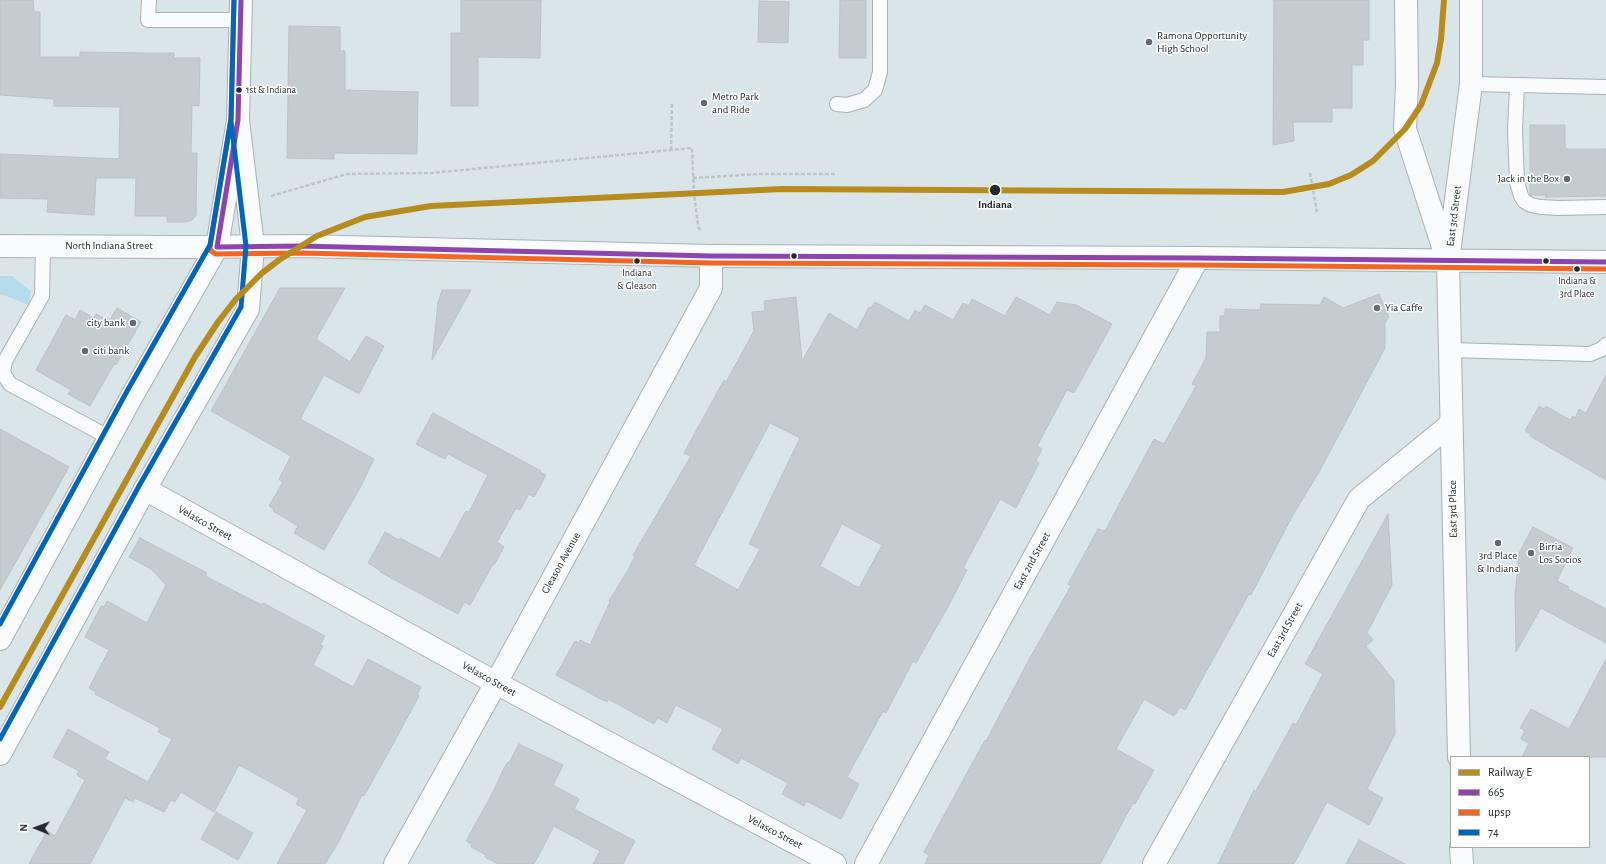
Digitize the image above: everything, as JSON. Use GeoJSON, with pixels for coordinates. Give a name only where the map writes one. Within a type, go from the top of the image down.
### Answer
{"type":"FeatureCollection","features":[{"type":"Feature","properties":{"kind":"street","name":"East 3rd Street"},"geometry":{"type":"LineString","coordinates":[[1406,0],[1408,84],[1405,130],[1448,261]]}},
{"type":"Feature","properties":{"kind":"street","name":"East 3rd Street"},"geometry":{"type":"LineString","coordinates":[[1448,261],[1471,84],[1472,0]]}},
{"type":"Feature","properties":{"kind":"street"},"geometry":{"type":"LineString","coordinates":[[0,639],[217,247],[238,120],[241,10]]}},
{"type":"Feature","properties":{"kind":"street"},"geometry":{"type":"LineString","coordinates":[[0,754],[145,489],[248,309],[253,246],[238,120]]}},
{"type":"Feature","properties":{"kind":"street","name":"North Indiana Street"},"geometry":{"type":"LineString","coordinates":[[0,246],[301,246],[711,256],[1198,258],[1606,262]]}},
{"type":"Feature","properties":{"kind":"street","name":"Gleason Avenue"},"geometry":{"type":"LineString","coordinates":[[395,864],[496,683],[711,288],[711,256]]}},
{"type":"Feature","properties":{"kind":"street","name":"East 2nd Street"},"geometry":{"type":"LineString","coordinates":[[866,864],[1198,258]]}},
{"type":"Feature","properties":{"kind":"street","name":"East 3rd Place"},"geometry":{"type":"LineString","coordinates":[[1448,261],[1459,756]]}},
{"type":"Feature","properties":{"kind":"street","name":"East 3rd Street"},"geometry":{"type":"LineString","coordinates":[[1154,864],[1359,499],[1451,424]]}},
{"type":"Feature","properties":{"kind":"street","name":"Velasco Street"},"geometry":{"type":"LineString","coordinates":[[145,489],[496,683],[835,864]]}},
{"type":"Feature","properties":{"kind":"street"},"geometry":{"type":"LineString","coordinates":[[1461,848],[1462,864]]}},
{"type":"Feature","properties":{"kind":"lane"},"geometry":{"type":"LineString","coordinates":[[149,0],[148,20],[241,10]]}},
{"type":"Feature","properties":{"kind":"lane"},"geometry":{"type":"LineString","coordinates":[[837,104],[847,105],[864,100],[875,90],[880,72],[880,0]]}},
{"type":"Feature","properties":{"kind":"lane"},"geometry":{"type":"LineString","coordinates":[[1471,84],[1606,88]]}},
{"type":"Feature","properties":{"kind":"lane"},"geometry":{"type":"LineString","coordinates":[[1517,85],[1515,131],[1516,182],[1524,201],[1531,205],[1540,207],[1606,207]]}},
{"type":"Feature","properties":{"kind":"lane"},"geometry":{"type":"LineString","coordinates":[[43,246],[42,296],[5,361],[2,373],[10,384],[110,438]]}},
{"type":"Feature","properties":{"kind":"lane"},"geometry":{"type":"LineString","coordinates":[[1450,350],[1590,354],[1602,349],[1606,345]]}},
{"type":"Feature","properties":{"kind":"path"},"geometry":{"type":"LineString","coordinates":[[671,150],[672,103]]}},
{"type":"Feature","properties":{"kind":"path"},"geometry":{"type":"LineString","coordinates":[[248,203],[348,174],[431,174],[692,148],[693,178],[698,225],[711,256]]}},
{"type":"Feature","properties":{"kind":"path"},"geometry":{"type":"LineString","coordinates":[[1310,173],[1317,212]]}},
{"type":"Feature","properties":{"kind":"path"},"geometry":{"type":"LineString","coordinates":[[693,178],[757,174],[836,174]]}},
{"type":"Feature","properties":{"kind":"shaded area"},"geometry":{"type":"Polygon","coordinates":[[[0,276],[12,276],[31,291],[29,305],[1,294],[0,296],[0,276]]]}},
{"type":"Feature","properties":{"kind":"building"},"geometry":{"type":"Polygon","coordinates":[[[0,0],[33,0],[34,12],[40,12],[40,57],[80,57],[80,52],[174,53],[174,58],[200,58],[199,106],[192,105],[191,153],[197,153],[196,215],[192,220],[186,222],[167,222],[167,216],[135,216],[136,178],[96,178],[94,215],[47,212],[48,199],[0,198],[0,154],[119,159],[120,107],[54,106],[54,99],[0,95],[0,0]]]}},
{"type":"Feature","properties":{"kind":"building"},"geometry":{"type":"Polygon","coordinates":[[[461,0],[541,0],[540,58],[478,57],[478,106],[451,106],[451,33],[461,33],[461,0]]]}},
{"type":"Feature","properties":{"kind":"building"},"geometry":{"type":"Polygon","coordinates":[[[840,0],[866,0],[866,58],[839,58],[840,0]]]}},
{"type":"Feature","properties":{"kind":"building"},"geometry":{"type":"Polygon","coordinates":[[[1274,0],[1369,0],[1369,40],[1363,40],[1363,65],[1352,65],[1352,108],[1332,108],[1332,122],[1293,122],[1294,141],[1273,145],[1274,0]]]}},
{"type":"Feature","properties":{"kind":"building"},"geometry":{"type":"Polygon","coordinates":[[[759,1],[789,2],[788,43],[758,42],[759,1]]]}},
{"type":"Feature","properties":{"kind":"building"},"geometry":{"type":"Polygon","coordinates":[[[289,26],[340,27],[340,51],[345,51],[345,90],[418,92],[417,154],[334,153],[334,159],[287,158],[289,26]]]}},
{"type":"Feature","properties":{"kind":"building"},"geometry":{"type":"Polygon","coordinates":[[[1530,125],[1565,125],[1565,149],[1606,149],[1606,196],[1545,197],[1546,195],[1530,195],[1530,125]]]}},
{"type":"Feature","properties":{"kind":"building"},"geometry":{"type":"Polygon","coordinates":[[[280,288],[345,288],[316,339],[350,362],[366,336],[384,346],[359,394],[324,375],[300,419],[374,459],[360,488],[324,550],[294,533],[298,526],[273,511],[274,509],[269,506],[283,482],[279,479],[291,456],[211,411],[280,288]]]}},
{"type":"Feature","properties":{"kind":"building"},"geometry":{"type":"Polygon","coordinates":[[[442,290],[471,290],[432,360],[438,303],[442,290]]]}},
{"type":"Feature","properties":{"kind":"building"},"geometry":{"type":"Polygon","coordinates":[[[1379,294],[1389,317],[1385,322],[1385,348],[1318,474],[1294,513],[1251,595],[1249,594],[1185,710],[1180,707],[1174,716],[1144,699],[1116,749],[1154,770],[1135,804],[1133,803],[1100,864],[925,864],[929,855],[924,852],[1071,586],[1068,584],[1098,529],[1105,531],[1154,439],[1164,444],[1196,386],[1192,384],[1206,358],[1207,332],[1220,332],[1220,316],[1225,316],[1225,309],[1260,310],[1261,304],[1320,305],[1324,297],[1343,308],[1379,294]]]}},
{"type":"Feature","properties":{"kind":"building"},"geometry":{"type":"Polygon","coordinates":[[[796,297],[802,361],[829,313],[857,330],[869,307],[871,308],[875,302],[909,321],[915,310],[920,313],[925,305],[953,320],[963,303],[969,306],[972,299],[1005,316],[1016,297],[1050,315],[1057,302],[1076,305],[1112,324],[1074,393],[1067,390],[1037,446],[1042,449],[1036,461],[1039,463],[1016,508],[1000,499],[963,568],[967,570],[949,605],[916,663],[913,661],[886,713],[883,711],[847,777],[859,784],[841,819],[806,801],[804,806],[782,794],[788,783],[741,758],[738,764],[712,749],[723,729],[676,705],[667,723],[658,718],[654,724],[608,699],[607,702],[556,675],[575,641],[579,643],[580,640],[590,645],[610,602],[609,601],[635,556],[633,555],[691,456],[684,453],[724,380],[726,382],[754,331],[752,312],[765,311],[764,301],[796,297]],[[770,423],[694,565],[738,590],[760,549],[749,544],[800,438],[770,423]],[[842,524],[820,566],[859,588],[882,545],[842,524]]]}},
{"type":"Feature","properties":{"kind":"building","name":"citi bank"},"geometry":{"type":"Polygon","coordinates":[[[117,308],[141,322],[116,365],[114,364],[90,406],[68,394],[71,390],[36,370],[66,315],[75,320],[80,310],[94,318],[96,314],[109,321],[117,308]]]}},
{"type":"Feature","properties":{"kind":"building"},"geometry":{"type":"Polygon","coordinates":[[[1606,375],[1606,480],[1530,436],[1531,434],[1525,431],[1539,406],[1544,409],[1546,406],[1570,420],[1573,416],[1575,418],[1579,409],[1586,413],[1606,375]]]}},
{"type":"Feature","properties":{"kind":"building"},"geometry":{"type":"Polygon","coordinates":[[[433,413],[546,475],[534,497],[529,494],[520,510],[516,508],[497,542],[504,547],[470,605],[464,602],[458,614],[380,572],[381,571],[368,563],[385,532],[399,540],[400,538],[440,559],[466,511],[469,512],[488,475],[448,454],[445,459],[416,444],[433,413]]]}},
{"type":"Feature","properties":{"kind":"building"},"geometry":{"type":"Polygon","coordinates":[[[0,429],[69,467],[0,590],[0,429]]]}},
{"type":"Feature","properties":{"kind":"building"},"geometry":{"type":"Polygon","coordinates":[[[1388,514],[1392,585],[1367,633],[1373,640],[1366,646],[1394,681],[1395,734],[1367,789],[1383,798],[1369,825],[1327,802],[1294,864],[1218,864],[1254,790],[1256,791],[1293,723],[1296,725],[1323,674],[1305,664],[1388,514]]]}},
{"type":"Feature","properties":{"kind":"building"},"geometry":{"type":"Polygon","coordinates":[[[1533,527],[1573,548],[1557,581],[1569,587],[1568,589],[1606,609],[1606,643],[1541,608],[1516,652],[1515,595],[1519,553],[1533,527]]]}},
{"type":"Feature","properties":{"kind":"building"},"geometry":{"type":"Polygon","coordinates":[[[140,538],[207,573],[205,576],[262,605],[263,603],[325,636],[320,645],[323,646],[313,665],[353,687],[368,659],[421,687],[417,695],[419,696],[393,744],[364,796],[362,795],[338,843],[325,864],[277,864],[307,810],[296,804],[299,798],[239,765],[214,812],[181,792],[175,802],[171,800],[164,812],[135,798],[133,802],[125,798],[90,864],[29,864],[47,831],[55,836],[85,780],[77,775],[79,771],[53,757],[68,729],[109,752],[105,759],[148,782],[172,739],[158,732],[160,728],[95,694],[96,692],[89,688],[109,650],[85,637],[101,606],[104,607],[107,601],[147,623],[166,585],[151,569],[129,557],[140,538]]]}},
{"type":"Feature","properties":{"kind":"building"},"geometry":{"type":"Polygon","coordinates":[[[1606,659],[1606,757],[1522,756],[1529,743],[1521,739],[1525,731],[1520,728],[1531,709],[1569,729],[1606,659]]]}},
{"type":"Feature","properties":{"kind":"building"},"geometry":{"type":"Polygon","coordinates":[[[519,744],[563,765],[553,785],[579,799],[574,809],[635,841],[623,864],[593,864],[600,851],[554,826],[534,864],[498,864],[485,857],[486,855],[471,847],[472,844],[466,841],[493,792],[504,768],[508,762],[509,763],[519,744]]]}},
{"type":"Feature","properties":{"kind":"building"},"geometry":{"type":"Polygon","coordinates":[[[216,812],[253,833],[238,860],[201,839],[216,812]]]}},
{"type":"Feature","properties":{"kind":"building"},"geometry":{"type":"Polygon","coordinates":[[[1359,840],[1405,864],[1346,864],[1359,840]]]}},
{"type":"Feature","properties":{"kind":"rail line","name":"E"},"geometry":{"type":"LineString","coordinates":[[0,707],[195,357],[218,322],[236,299],[262,273],[279,260],[317,236],[365,217],[431,206],[782,189],[1283,192],[1329,184],[1351,175],[1373,161],[1405,129],[1421,105],[1437,63],[1441,39],[1444,0]]}},
{"type":"Feature","properties":{"kind":"transit line","name":"upsp"},"geometry":{"type":"LineString","coordinates":[[234,0],[231,119],[210,247],[211,251],[216,254],[301,253],[711,263],[1198,265],[1606,269]]}},
{"type":"Feature","properties":{"kind":"transit line","name":"74"},"geometry":{"type":"LineString","coordinates":[[0,624],[126,393],[210,245],[231,119],[234,0]]}},
{"type":"Feature","properties":{"kind":"transit line","name":"665"},"geometry":{"type":"LineString","coordinates":[[241,0],[238,120],[217,247],[301,246],[711,256],[1198,258],[1606,262]]}},
{"type":"Feature","properties":{"kind":"transit line","name":"74"},"geometry":{"type":"LineString","coordinates":[[0,739],[139,486],[241,307],[246,246],[231,121]]}},
{"type":"Feature","properties":{"kind":"place","name":"Ramona Opportunity High School"},"geometry":{"type":"Point","coordinates":[1149,42]}},
{"type":"Feature","properties":{"kind":"place","name":"1st & Indiana"},"geometry":{"type":"Point","coordinates":[239,90]}},
{"type":"Feature","properties":{"kind":"place","name":"Metro Park and Ride"},"geometry":{"type":"Point","coordinates":[704,103]}},
{"type":"Feature","properties":{"kind":"place","name":"Jack in the Box"},"geometry":{"type":"Point","coordinates":[1567,179]}},
{"type":"Feature","properties":{"kind":"place","name":"Indiana"},"geometry":{"type":"Point","coordinates":[995,190]}},
{"type":"Feature","properties":{"kind":"place","name":"Indiana & Gleason"},"geometry":{"type":"Point","coordinates":[637,261]}},
{"type":"Feature","properties":{"kind":"place","name":"Indiana & 3rd Place"},"geometry":{"type":"Point","coordinates":[1577,269]}},
{"type":"Feature","properties":{"kind":"place","name":"Yia Caffe"},"geometry":{"type":"Point","coordinates":[1377,308]}},
{"type":"Feature","properties":{"kind":"place","name":"city bank"},"geometry":{"type":"Point","coordinates":[133,323]}},
{"type":"Feature","properties":{"kind":"place","name":"citi bank"},"geometry":{"type":"Point","coordinates":[85,351]}},
{"type":"Feature","properties":{"kind":"place","name":"3rd Place & Indiana"},"geometry":{"type":"Point","coordinates":[1498,543]}},
{"type":"Feature","properties":{"kind":"place","name":"Birria Los Socios"},"geometry":{"type":"Point","coordinates":[1531,553]}}]}
